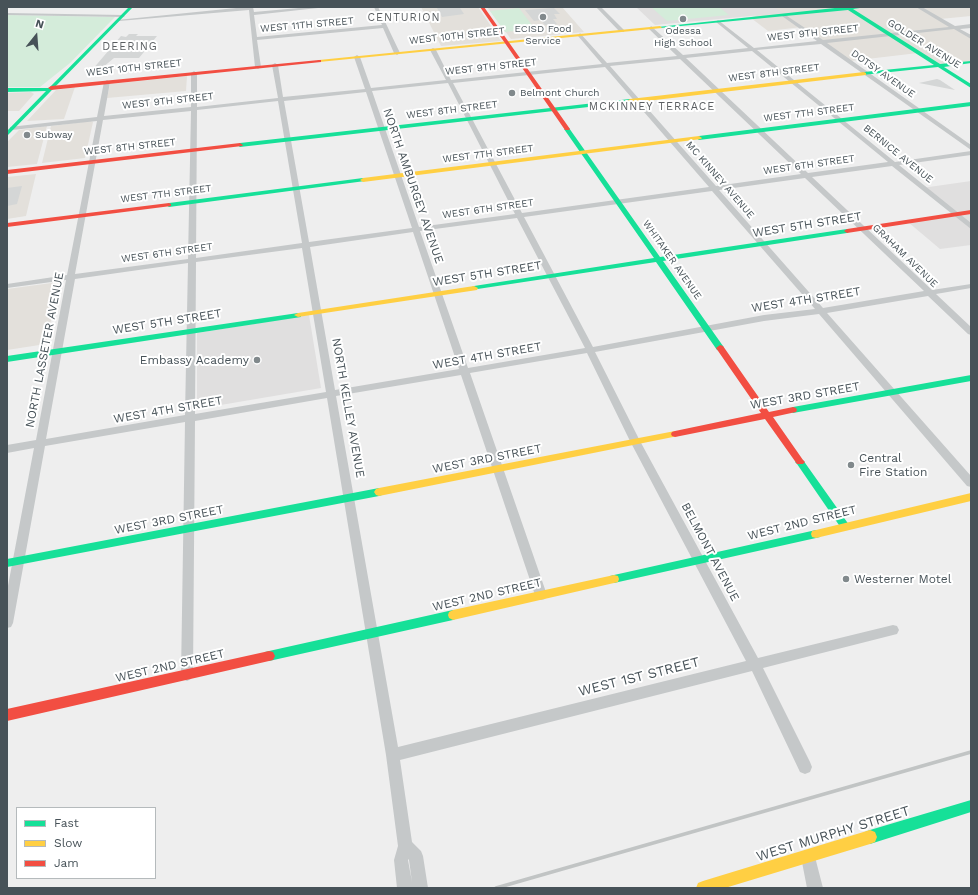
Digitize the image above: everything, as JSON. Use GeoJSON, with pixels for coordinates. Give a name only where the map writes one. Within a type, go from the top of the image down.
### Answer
{"type":"FeatureCollection","features":[{"type":"Feature","properties":{"kind":"street"},"geometry":{"type":"LineString","coordinates":[[9,131],[79,62],[131,7]]}},
{"type":"Feature","properties":{"kind":"street"},"geometry":{"type":"LineString","coordinates":[[7,14],[121,18],[326,7]]}},
{"type":"Feature","properties":{"kind":"street"},"geometry":{"type":"LineString","coordinates":[[376,7],[396,53]]}},
{"type":"Feature","properties":{"kind":"street","name":"WHITAKER AVENUE"},"geometry":{"type":"LineString","coordinates":[[482,7],[529,72],[844,526]]}},
{"type":"Feature","properties":{"kind":"street"},"geometry":{"type":"LineString","coordinates":[[598,7],[622,31]]}},
{"type":"Feature","properties":{"kind":"street","name":"WEST 10TH STREET"},"geometry":{"type":"LineString","coordinates":[[7,90],[50,89],[194,73],[865,7]]}},
{"type":"Feature","properties":{"kind":"street"},"geometry":{"type":"LineString","coordinates":[[918,7],[971,37]]}},
{"type":"Feature","properties":{"kind":"street","name":"GOLDER AVENUE"},"geometry":{"type":"LineString","coordinates":[[847,8],[971,86]]}},
{"type":"Feature","properties":{"kind":"street"},"geometry":{"type":"LineString","coordinates":[[251,10],[258,67]]}},
{"type":"Feature","properties":{"kind":"street","name":"DOTSY AVENUE"},"geometry":{"type":"LineString","coordinates":[[784,15],[971,148]]}},
{"type":"Feature","properties":{"kind":"street","name":"BERNICE AVENUE"},"geometry":{"type":"LineString","coordinates":[[718,21],[971,227]]}},
{"type":"Feature","properties":{"kind":"street","name":"WEST 11TH STREET"},"geometry":{"type":"LineString","coordinates":[[255,39],[384,26]]}},
{"type":"Feature","properties":{"kind":"street","name":"WEST 9TH STREET"},"geometry":{"type":"LineString","coordinates":[[9,131],[194,108],[971,26]]}},
{"type":"Feature","properties":{"kind":"street","name":"GRAHAM AVENUE"},"geometry":{"type":"LineString","coordinates":[[650,28],[971,332]]}},
{"type":"Feature","properties":{"kind":"street","name":"MC KINNEY AVENUE"},"geometry":{"type":"LineString","coordinates":[[580,35],[895,393],[971,483]]}},
{"type":"Feature","properties":{"kind":"street","name":"BELMONT AVENUE"},"geometry":{"type":"LineString","coordinates":[[433,50],[552,276],[635,441],[755,665],[805,767]]}},
{"type":"Feature","properties":{"kind":"street","name":"NORTH AMBURGEY AVENUE"},"geometry":{"type":"LineString","coordinates":[[357,57],[380,130],[398,176],[541,595]]}},
{"type":"Feature","properties":{"kind":"street","name":"WEST 8TH STREET"},"geometry":{"type":"LineString","coordinates":[[7,172],[971,62]]}},
{"type":"Feature","properties":{"kind":"street","name":"NORTH KELLEY AVENUE"},"geometry":{"type":"LineString","coordinates":[[275,65],[307,244],[393,755],[405,846]]}},
{"type":"Feature","properties":{"kind":"street"},"geometry":{"type":"LineString","coordinates":[[187,675],[194,73]]}},
{"type":"Feature","properties":{"kind":"street","name":"NORTH LASSETER AVENUE"},"geometry":{"type":"LineString","coordinates":[[7,623],[107,82]]}},
{"type":"Feature","properties":{"kind":"street","name":"WEST 7TH STREET"},"geometry":{"type":"LineString","coordinates":[[7,225],[971,104]]}},
{"type":"Feature","properties":{"kind":"street","name":"WEST 6TH STREET"},"geometry":{"type":"LineString","coordinates":[[7,286],[971,152]]}},
{"type":"Feature","properties":{"kind":"street","name":"WEST 5TH STREET"},"geometry":{"type":"LineString","coordinates":[[7,359],[971,212]]}},
{"type":"Feature","properties":{"kind":"street","name":"WEST 4TH STREET"},"geometry":{"type":"LineString","coordinates":[[7,449],[464,372],[706,328],[822,311],[971,286]]}},
{"type":"Feature","properties":{"kind":"street","name":"WEST 3RD STREET"},"geometry":{"type":"LineString","coordinates":[[7,563],[498,470],[767,415],[971,378]]}},
{"type":"Feature","properties":{"kind":"street","name":"WEST 2ND STREET"},"geometry":{"type":"LineString","coordinates":[[7,715],[700,560],[971,497]]}},
{"type":"Feature","properties":{"kind":"street","name":"WEST 1ST STREET"},"geometry":{"type":"LineString","coordinates":[[393,755],[893,630]]}},
{"type":"Feature","properties":{"kind":"street","name":"WEST MURPHY STREET"},"geometry":{"type":"LineString","coordinates":[[703,888],[971,806]]}},
{"type":"Feature","properties":{"kind":"street"},"geometry":{"type":"LineString","coordinates":[[405,888],[401,860],[405,846],[416,856],[420,888]]}},
{"type":"Feature","properties":{"kind":"street"},"geometry":{"type":"LineString","coordinates":[[808,857],[815,888]]}},
{"type":"Feature","properties":{"kind":"shaded area"},"geometry":{"type":"Polygon","coordinates":[[[421,7],[478,7],[501,41],[441,46],[421,7]]]}},
{"type":"Feature","properties":{"kind":"shaded area"},"geometry":{"type":"Polygon","coordinates":[[[487,7],[562,7],[584,32],[511,39],[487,7]]]}},
{"type":"Feature","properties":{"kind":"shaded area","name":"Odessa High School"},"geometry":{"type":"Polygon","coordinates":[[[636,7],[774,7],[783,13],[655,25],[636,7]]]}},
{"type":"Feature","properties":{"kind":"shaded area"},"geometry":{"type":"Polygon","coordinates":[[[773,7],[971,7],[971,16],[940,19],[967,35],[971,34],[971,62],[939,66],[918,53],[850,61],[802,27],[768,31],[751,18],[773,7]]]}},
{"type":"Feature","properties":{"kind":"shaded area"},"geometry":{"type":"Polygon","coordinates":[[[187,76],[186,91],[107,98],[110,84],[187,76]]]}},
{"type":"Feature","properties":{"kind":"shaded area"},"geometry":{"type":"Polygon","coordinates":[[[75,87],[64,119],[27,121],[56,90],[75,87]]]}},
{"type":"Feature","properties":{"kind":"shaded area"},"geometry":{"type":"Polygon","coordinates":[[[31,92],[34,94],[19,111],[7,111],[7,93],[31,92]]]}},
{"type":"Feature","properties":{"kind":"shaded area"},"geometry":{"type":"Polygon","coordinates":[[[93,122],[85,158],[42,163],[51,126],[93,122]]]}},
{"type":"Feature","properties":{"kind":"shaded area"},"geometry":{"type":"Polygon","coordinates":[[[47,126],[37,164],[7,167],[7,142],[19,130],[47,126]]]}},
{"type":"Feature","properties":{"kind":"shaded area"},"geometry":{"type":"Polygon","coordinates":[[[36,174],[26,216],[7,219],[7,177],[36,174]]]}},
{"type":"Feature","properties":{"kind":"shaded area"},"geometry":{"type":"Polygon","coordinates":[[[971,181],[971,245],[940,249],[908,222],[955,214],[922,188],[971,181]]]}},
{"type":"Feature","properties":{"kind":"shaded area"},"geometry":{"type":"Polygon","coordinates":[[[59,282],[46,344],[7,350],[7,289],[59,282]]]}},
{"type":"Feature","properties":{"kind":"shaded area","name":"Embassy Academy"},"geometry":{"type":"Polygon","coordinates":[[[309,315],[321,388],[197,409],[197,333],[309,315]]]}},
{"type":"Feature","properties":{"kind":"green space"},"geometry":{"type":"Polygon","coordinates":[[[651,7],[719,7],[729,15],[667,21],[651,7]]]}},
{"type":"Feature","properties":{"kind":"green space"},"geometry":{"type":"Polygon","coordinates":[[[519,8],[535,29],[505,32],[490,11],[519,8]]]}},
{"type":"Feature","properties":{"kind":"green space"},"geometry":{"type":"Polygon","coordinates":[[[7,15],[115,17],[70,63],[40,87],[7,87],[7,15]]]}},
{"type":"Feature","properties":{"kind":"building"},"geometry":{"type":"Polygon","coordinates":[[[437,8],[460,8],[464,14],[442,17],[437,8]]]}},
{"type":"Feature","properties":{"kind":"building","name":"ECISD Food Service"},"geometry":{"type":"Polygon","coordinates":[[[554,8],[560,14],[554,14],[557,19],[553,19],[557,24],[545,25],[541,20],[534,21],[525,10],[554,8]]]}},
{"type":"Feature","properties":{"kind":"building"},"geometry":{"type":"Polygon","coordinates":[[[129,34],[138,34],[136,36],[157,36],[139,58],[114,58],[96,73],[92,70],[121,36],[126,37],[129,34]]]}},
{"type":"Feature","properties":{"kind":"building"},"geometry":{"type":"Polygon","coordinates":[[[937,79],[940,80],[955,90],[919,83],[937,79]]]}},
{"type":"Feature","properties":{"kind":"building"},"geometry":{"type":"Polygon","coordinates":[[[22,186],[17,204],[7,206],[7,188],[22,186]]]}},
{"type":"Feature","properties":{"kind":"railway"},"geometry":{"type":"LineString","coordinates":[[496,888],[971,752]]}},
{"type":"Feature","properties":{"kind":"traffic: fast"},"geometry":{"type":"LineString","coordinates":[[7,134],[131,7]]}},
{"type":"Feature","properties":{"kind":"traffic: fast"},"geometry":{"type":"LineString","coordinates":[[846,7],[971,86]]}},
{"type":"Feature","properties":{"kind":"traffic: fast"},"geometry":{"type":"LineString","coordinates":[[660,27],[865,7]]}},
{"type":"Feature","properties":{"kind":"traffic: fast"},"geometry":{"type":"LineString","coordinates":[[864,74],[971,62]]}},
{"type":"Feature","properties":{"kind":"traffic: fast"},"geometry":{"type":"LineString","coordinates":[[7,90],[49,89]]}},
{"type":"Feature","properties":{"kind":"traffic: fast"},"geometry":{"type":"LineString","coordinates":[[240,145],[630,101]]}},
{"type":"Feature","properties":{"kind":"traffic: fast"},"geometry":{"type":"LineString","coordinates":[[699,138],[971,104]]}},
{"type":"Feature","properties":{"kind":"traffic: fast"},"geometry":{"type":"LineString","coordinates":[[567,129],[720,348]]}},
{"type":"Feature","properties":{"kind":"traffic: fast"},"geometry":{"type":"LineString","coordinates":[[169,205],[363,180]]}},
{"type":"Feature","properties":{"kind":"traffic: fast"},"geometry":{"type":"LineString","coordinates":[[474,288],[847,231]]}},
{"type":"Feature","properties":{"kind":"traffic: fast"},"geometry":{"type":"LineString","coordinates":[[7,359],[298,315]]}},
{"type":"Feature","properties":{"kind":"traffic: fast"},"geometry":{"type":"LineString","coordinates":[[793,410],[971,378]]}},
{"type":"Feature","properties":{"kind":"traffic: fast"},"geometry":{"type":"LineString","coordinates":[[800,462],[844,525]]}},
{"type":"Feature","properties":{"kind":"traffic: fast"},"geometry":{"type":"LineString","coordinates":[[7,563],[379,492]]}},
{"type":"Feature","properties":{"kind":"traffic: fast"},"geometry":{"type":"LineString","coordinates":[[614,579],[816,534]]}},
{"type":"Feature","properties":{"kind":"traffic: fast"},"geometry":{"type":"LineString","coordinates":[[269,656],[453,615]]}},
{"type":"Feature","properties":{"kind":"traffic: fast"},"geometry":{"type":"LineString","coordinates":[[870,837],[971,806]]}},
{"type":"Feature","properties":{"kind":"traffic: slow"},"geometry":{"type":"LineString","coordinates":[[319,61],[660,27]]}},
{"type":"Feature","properties":{"kind":"traffic: slow"},"geometry":{"type":"LineString","coordinates":[[630,101],[864,74]]}},
{"type":"Feature","properties":{"kind":"traffic: slow"},"geometry":{"type":"LineString","coordinates":[[363,180],[699,138]]}},
{"type":"Feature","properties":{"kind":"traffic: slow"},"geometry":{"type":"LineString","coordinates":[[298,315],[474,288]]}},
{"type":"Feature","properties":{"kind":"traffic: slow"},"geometry":{"type":"LineString","coordinates":[[379,492],[675,434]]}},
{"type":"Feature","properties":{"kind":"traffic: slow"},"geometry":{"type":"LineString","coordinates":[[816,534],[971,497]]}},
{"type":"Feature","properties":{"kind":"traffic: slow"},"geometry":{"type":"LineString","coordinates":[[453,615],[614,579]]}},
{"type":"Feature","properties":{"kind":"traffic: slow"},"geometry":{"type":"LineString","coordinates":[[703,888],[870,837]]}},
{"type":"Feature","properties":{"kind":"traffic: jam"},"geometry":{"type":"LineString","coordinates":[[482,7],[567,129]]}},
{"type":"Feature","properties":{"kind":"traffic: jam"},"geometry":{"type":"LineString","coordinates":[[51,88],[319,61]]}},
{"type":"Feature","properties":{"kind":"traffic: jam"},"geometry":{"type":"LineString","coordinates":[[7,172],[240,145]]}},
{"type":"Feature","properties":{"kind":"traffic: jam"},"geometry":{"type":"LineString","coordinates":[[7,225],[169,205]]}},
{"type":"Feature","properties":{"kind":"traffic: jam"},"geometry":{"type":"LineString","coordinates":[[847,231],[971,212]]}},
{"type":"Feature","properties":{"kind":"traffic: jam"},"geometry":{"type":"LineString","coordinates":[[720,348],[800,462]]}},
{"type":"Feature","properties":{"kind":"traffic: jam"},"geometry":{"type":"LineString","coordinates":[[675,434],[793,410]]}},
{"type":"Feature","properties":{"kind":"traffic: jam"},"geometry":{"type":"LineString","coordinates":[[7,715],[269,656]]}},
{"type":"Feature","properties":{"kind":"place","name":"ECISD Food Service"},"geometry":{"type":"Point","coordinates":[543,17]}},
{"type":"Feature","properties":{"kind":"place","name":"Odessa High School"},"geometry":{"type":"Point","coordinates":[683,19]}},
{"type":"Feature","properties":{"kind":"place","name":"Belmont Church"},"geometry":{"type":"Point","coordinates":[512,93]}},
{"type":"Feature","properties":{"kind":"place","name":"Subway"},"geometry":{"type":"Point","coordinates":[27,135]}},
{"type":"Feature","properties":{"kind":"place","name":"Embassy Academy"},"geometry":{"type":"Point","coordinates":[257,360]}},
{"type":"Feature","properties":{"kind":"place","name":"Central Fire Station"},"geometry":{"type":"Point","coordinates":[851,465]}},
{"type":"Feature","properties":{"kind":"place","name":"Westerner Motel"},"geometry":{"type":"Point","coordinates":[846,579]}},
{"type":"Feature","properties":{"kind":"district","name":"CENTURION"},"geometry":{"type":"Point","coordinates":[404,18]}},
{"type":"Feature","properties":{"kind":"district","name":"DEERING"},"geometry":{"type":"Point","coordinates":[130,47]}},
{"type":"Feature","properties":{"kind":"district","name":"MCKINNEY TERRACE"},"geometry":{"type":"Point","coordinates":[652,107]}}]}
